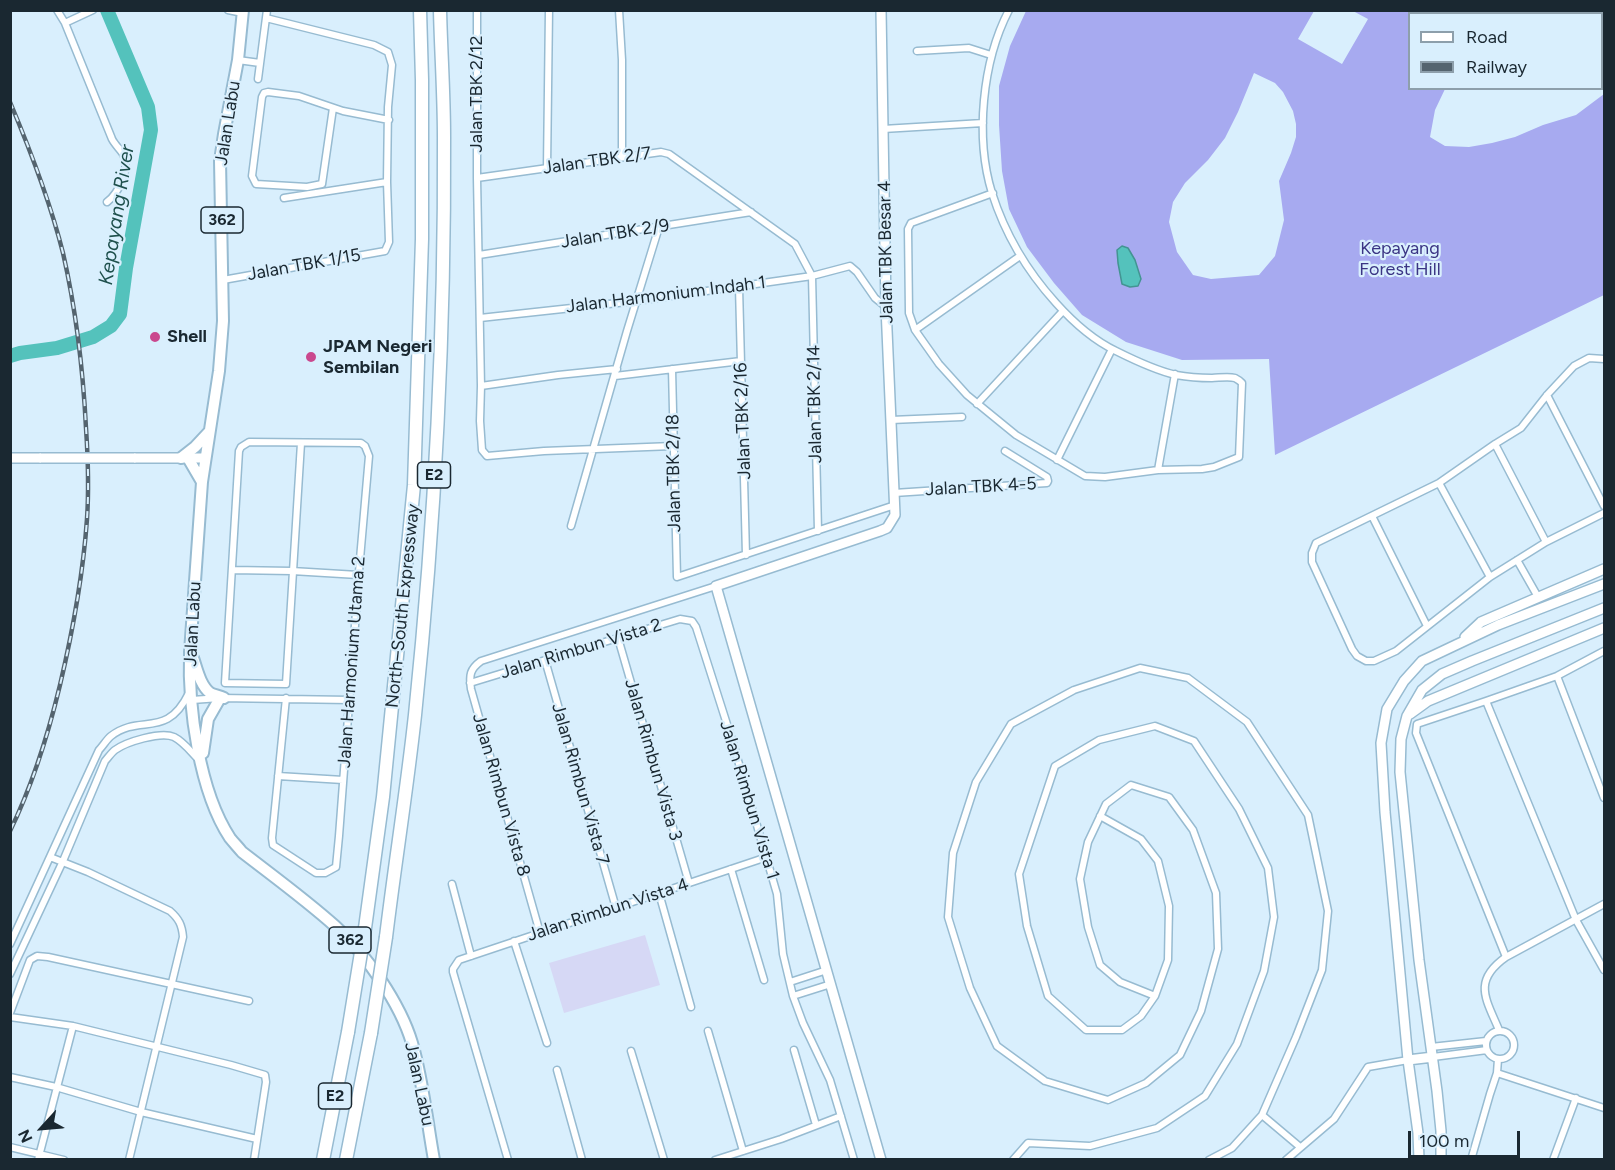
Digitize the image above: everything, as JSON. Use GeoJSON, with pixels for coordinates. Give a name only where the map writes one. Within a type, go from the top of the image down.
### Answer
{"type":"FeatureCollection","features":[{"type":"Feature","properties":{"kind":"highway","name":"North–South Expressway"},"geometry":{"type":"LineString","coordinates":[[323,1160],[348,1032],[384,797],[414,485],[422,239],[420,10]]}},
{"type":"Feature","properties":{"kind":"highway","name":"North–South Expressway"},"geometry":{"type":"LineString","coordinates":[[346,1160],[371,1033],[386,937],[414,717],[426,597],[443,283],[444,136],[440,10]]}},
{"type":"Feature","properties":{"kind":"main road","name":"Jalan Labu"},"geometry":{"type":"LineString","coordinates":[[243,12],[238,60],[220,161],[224,321],[219,371],[202,482],[190,652],[191,695],[201,762],[218,816],[242,852],[335,926],[355,945],[397,1006],[412,1041],[422,1082],[434,1160]]}},
{"type":"Feature","properties":{"kind":"main road"},"geometry":{"type":"LineString","coordinates":[[202,482],[184,458],[209,431]]}},
{"type":"Feature","properties":{"kind":"main road"},"geometry":{"type":"LineString","coordinates":[[190,652],[205,687],[210,693],[222,698],[208,719],[201,762]]}},
{"type":"Feature","properties":{"kind":"street"},"geometry":{"type":"LineString","coordinates":[[57,10],[65,23],[115,146],[122,152],[125,159],[125,169],[117,192],[107,202]]}},
{"type":"Feature","properties":{"kind":"street"},"geometry":{"type":"LineString","coordinates":[[65,23],[93,10]]}},
{"type":"Feature","properties":{"kind":"street"},"geometry":{"type":"LineString","coordinates":[[228,10],[243,12]]}},
{"type":"Feature","properties":{"kind":"street"},"geometry":{"type":"LineString","coordinates":[[620,10],[622,157]]}},
{"type":"Feature","properties":{"kind":"street","name":"Jalan TBK Besar 4"},"geometry":{"type":"LineString","coordinates":[[881,10],[886,308],[896,505]]}},
{"type":"Feature","properties":{"kind":"street"},"geometry":{"type":"LineString","coordinates":[[993,193],[911,223],[908,229],[909,313],[915,330],[939,364],[977,404],[1016,435],[1084,476],[1106,477],[1158,470],[1214,467],[1239,457],[1242,383],[1234,378],[1175,374],[1112,349],[1084,330],[1063,311],[1020,256],[1006,228],[993,193],[986,160],[983,123],[991,55],[1009,10]]}},
{"type":"Feature","properties":{"kind":"street"},"geometry":{"type":"LineString","coordinates":[[547,168],[549,12]]}},
{"type":"Feature","properties":{"kind":"street"},"geometry":{"type":"LineString","coordinates":[[258,79],[267,14],[374,45],[388,52],[392,65],[388,107],[387,182],[284,198]]}},
{"type":"Feature","properties":{"kind":"street","name":"Jalan TBK 2/12"},"geometry":{"type":"LineString","coordinates":[[477,14],[478,255],[482,386],[480,421],[483,452],[487,456],[593,450]]}},
{"type":"Feature","properties":{"kind":"street"},"geometry":{"type":"LineString","coordinates":[[917,51],[969,48],[991,55]]}},
{"type":"Feature","properties":{"kind":"street"},"geometry":{"type":"LineString","coordinates":[[238,60],[260,63]]}},
{"type":"Feature","properties":{"kind":"street"},"geometry":{"type":"LineString","coordinates":[[333,108],[323,182],[318,186],[307,188],[256,184],[252,176],[264,93],[299,96],[333,108],[389,120]]}},
{"type":"Feature","properties":{"kind":"street"},"geometry":{"type":"LineString","coordinates":[[883,129],[983,123]]}},
{"type":"Feature","properties":{"kind":"street","name":"Jalan TBK 2/7"},"geometry":{"type":"LineString","coordinates":[[477,178],[661,152],[669,154],[795,244],[812,276]]}},
{"type":"Feature","properties":{"kind":"street","name":"Jalan TBK 1/15"},"geometry":{"type":"LineString","coordinates":[[223,280],[385,251],[389,242],[387,182]]}},
{"type":"Feature","properties":{"kind":"street","name":"Jalan TBK 2/9"},"geometry":{"type":"LineString","coordinates":[[478,255],[751,212]]}},
{"type":"Feature","properties":{"kind":"street"},"geometry":{"type":"LineString","coordinates":[[571,526],[659,227]]}},
{"type":"Feature","properties":{"kind":"street"},"geometry":{"type":"LineString","coordinates":[[915,330],[1020,256]]}},
{"type":"Feature","properties":{"kind":"street","name":"Jalan Harmonium Indah 1"},"geometry":{"type":"LineString","coordinates":[[480,318],[636,301],[812,276],[850,266],[874,298],[886,308]]}},
{"type":"Feature","properties":{"kind":"street","name":"Jalan TBK 2/14"},"geometry":{"type":"LineString","coordinates":[[812,276],[818,531]]}},
{"type":"Feature","properties":{"kind":"street","name":"Jalan TBK 2/16"},"geometry":{"type":"LineString","coordinates":[[739,286],[747,555]]}},
{"type":"Feature","properties":{"kind":"street"},"geometry":{"type":"LineString","coordinates":[[977,404],[1063,311]]}},
{"type":"Feature","properties":{"kind":"street"},"geometry":{"type":"LineString","coordinates":[[1057,460],[1112,349]]}},
{"type":"Feature","properties":{"kind":"street"},"geometry":{"type":"LineString","coordinates":[[1605,358],[1589,358],[1574,366],[1521,428],[1439,483],[1316,543],[1312,553],[1312,562],[1352,649],[1366,661],[1374,661],[1396,651],[1490,577],[1546,542],[1605,513]]}},
{"type":"Feature","properties":{"kind":"street"},"geometry":{"type":"LineString","coordinates":[[482,386],[558,375],[672,369],[741,361]]}},
{"type":"Feature","properties":{"kind":"street","name":"Jalan TBK 2/18"},"geometry":{"type":"LineString","coordinates":[[672,369],[677,577],[747,555]]}},
{"type":"Feature","properties":{"kind":"street"},"geometry":{"type":"LineString","coordinates":[[1158,470],[1175,374]]}},
{"type":"Feature","properties":{"kind":"street"},"geometry":{"type":"LineString","coordinates":[[1547,395],[1605,506]]}},
{"type":"Feature","properties":{"kind":"street"},"geometry":{"type":"LineString","coordinates":[[891,420],[962,417]]}},
{"type":"Feature","properties":{"kind":"street"},"geometry":{"type":"LineString","coordinates":[[249,442],[301,443],[286,684],[225,683],[239,451],[249,442]]}},
{"type":"Feature","properties":{"kind":"street","name":"Jalan Harmonium Utama 2"},"geometry":{"type":"LineString","coordinates":[[278,776],[273,845],[316,873],[325,873],[336,867],[369,456],[365,446],[361,443],[301,443]]}},
{"type":"Feature","properties":{"kind":"street"},"geometry":{"type":"LineString","coordinates":[[1495,444],[1546,542]]}},
{"type":"Feature","properties":{"kind":"street"},"geometry":{"type":"LineString","coordinates":[[593,450],[674,446]]}},
{"type":"Feature","properties":{"kind":"street","name":"Jalan TBK 4-5"},"geometry":{"type":"LineString","coordinates":[[894,493],[1047,483],[1047,477],[1005,451]]}},
{"type":"Feature","properties":{"kind":"street"},"geometry":{"type":"LineString","coordinates":[[10,458],[205,458]]}},
{"type":"Feature","properties":{"kind":"street"},"geometry":{"type":"LineString","coordinates":[[1439,483],[1490,577]]}},
{"type":"Feature","properties":{"kind":"street"},"geometry":{"type":"LineString","coordinates":[[470,683],[470,674],[474,666],[481,661],[880,531],[887,528],[895,515],[896,505],[747,555]]}},
{"type":"Feature","properties":{"kind":"street"},"geometry":{"type":"LineString","coordinates":[[1372,516],[1427,626]]}},
{"type":"Feature","properties":{"kind":"street"},"geometry":{"type":"LineString","coordinates":[[1517,560],[1538,597]]}},
{"type":"Feature","properties":{"kind":"street"},"geometry":{"type":"LineString","coordinates":[[1454,645],[1481,622],[1605,569]]}},
{"type":"Feature","properties":{"kind":"street"},"geometry":{"type":"LineString","coordinates":[[232,570],[358,575]]}},
{"type":"Feature","properties":{"kind":"street"},"geometry":{"type":"LineString","coordinates":[[1419,1160],[1385,812],[1381,743],[1387,709],[1404,681],[1422,661],[1498,625],[1605,584]]}},
{"type":"Feature","properties":{"kind":"street"},"geometry":{"type":"LineString","coordinates":[[716,586],[881,1160]]}},
{"type":"Feature","properties":{"kind":"street"},"geometry":{"type":"LineString","coordinates":[[1441,1160],[1441,1131],[1419,960],[1400,772],[1401,739],[1407,716],[1422,690],[1442,674],[1605,608]]}},
{"type":"Feature","properties":{"kind":"street","name":"Jalan Rimbun Vista 2"},"geometry":{"type":"LineString","coordinates":[[470,683],[680,618],[692,621]]}},
{"type":"Feature","properties":{"kind":"street","name":"Jalan Rimbun Vista 1"},"geometry":{"type":"LineString","coordinates":[[692,621],[696,627],[732,740],[777,894],[783,954],[793,996],[830,1080],[854,1160]]}},
{"type":"Feature","properties":{"kind":"street"},"geometry":{"type":"LineString","coordinates":[[1407,716],[1428,701],[1605,628]]}},
{"type":"Feature","properties":{"kind":"street","name":"Jalan Rimbun Vista 3"},"geometry":{"type":"LineString","coordinates":[[618,638],[689,883]]}},
{"type":"Feature","properties":{"kind":"street"},"geometry":{"type":"LineString","coordinates":[[1506,957],[1416,733],[1417,724],[1557,676],[1605,651]]}},
{"type":"Feature","properties":{"kind":"street","name":"Jalan Rimbun Vista 7"},"geometry":{"type":"LineString","coordinates":[[544,660],[616,908]]}},
{"type":"Feature","properties":{"kind":"street"},"geometry":{"type":"LineString","coordinates":[[1155,996],[1120,982],[1100,965],[1088,927],[1080,879],[1088,843],[1106,804],[1131,785],[1169,797],[1192,830],[1216,893],[1218,949],[1201,1011],[1180,1055],[1146,1083],[1108,1100],[1045,1081],[997,1046],[970,988],[948,917],[953,853],[976,782],[1011,724],[1074,690],[1140,668],[1188,678],[1247,722],[1308,815],[1328,910],[1322,969],[1262,1115],[1232,1148],[1209,1160]]}},
{"type":"Feature","properties":{"kind":"street"},"geometry":{"type":"LineString","coordinates":[[1557,676],[1605,798]]}},
{"type":"Feature","properties":{"kind":"street","name":"Jalan Rimbun Vista 8"},"geometry":{"type":"LineString","coordinates":[[470,683],[540,933]]}},
{"type":"Feature","properties":{"kind":"street"},"geometry":{"type":"LineString","coordinates":[[10,944],[99,750],[111,736],[126,729],[165,721],[184,705],[191,695],[222,698],[350,700]]}},
{"type":"Feature","properties":{"kind":"street"},"geometry":{"type":"LineString","coordinates":[[286,698],[278,776],[343,780]]}},
{"type":"Feature","properties":{"kind":"street"},"geometry":{"type":"LineString","coordinates":[[1486,701],[1576,920],[1605,970]]}},
{"type":"Feature","properties":{"kind":"street"},"geometry":{"type":"LineString","coordinates":[[1013,1160],[1028,1143],[1090,1146],[1157,1128],[1205,1096],[1237,1044],[1264,970],[1274,917],[1268,868],[1239,809],[1194,741],[1155,726],[1099,740],[1055,766],[1019,874],[1027,926],[1048,996],[1086,1030],[1122,1030],[1141,1016],[1155,996],[1168,960],[1169,906],[1158,861],[1141,839],[1100,816]]}},
{"type":"Feature","properties":{"kind":"street"},"geometry":{"type":"LineString","coordinates":[[10,974],[63,861],[105,761],[114,751],[139,740],[164,735],[183,743],[201,762]]}},
{"type":"Feature","properties":{"kind":"street"},"geometry":{"type":"LineString","coordinates":[[50,857],[88,872],[170,911],[182,925],[183,937],[129,1160]]}},
{"type":"Feature","properties":{"kind":"street","name":"Jalan Rimbun Vista 4"},"geometry":{"type":"LineString","coordinates":[[508,1160],[453,969],[459,960],[767,857]]}},
{"type":"Feature","properties":{"kind":"street"},"geometry":{"type":"LineString","coordinates":[[731,869],[764,980]]}},
{"type":"Feature","properties":{"kind":"street"},"geometry":{"type":"LineString","coordinates":[[452,884],[471,956]]}},
{"type":"Feature","properties":{"kind":"street"},"geometry":{"type":"LineString","coordinates":[[659,893],[691,1007]]}},
{"type":"Feature","properties":{"kind":"street"},"geometry":{"type":"LineString","coordinates":[[1499,1030],[1485,998],[1486,978],[1495,965],[1605,904]]}},
{"type":"Feature","properties":{"kind":"street"},"geometry":{"type":"LineString","coordinates":[[514,941],[547,1043]]}},
{"type":"Feature","properties":{"kind":"street"},"geometry":{"type":"LineString","coordinates":[[249,1000],[48,957],[37,957],[30,960],[10,1015],[73,1026],[253,1070],[265,1075],[266,1082],[254,1160]]}},
{"type":"Feature","properties":{"kind":"street"},"geometry":{"type":"LineString","coordinates":[[790,982],[827,970]]}},
{"type":"Feature","properties":{"kind":"street"},"geometry":{"type":"LineString","coordinates":[[793,996],[831,984]]}},
{"type":"Feature","properties":{"kind":"street"},"geometry":{"type":"LineString","coordinates":[[39,1157],[73,1026]]}},
{"type":"Feature","properties":{"kind":"street"},"geometry":{"type":"LineString","coordinates":[[708,1030],[743,1151]]}},
{"type":"Feature","properties":{"kind":"street"},"geometry":{"type":"LineString","coordinates":[[1499,1030],[1508,1033],[1514,1044],[1511,1053],[1498,1059],[1487,1050],[1486,1041],[1491,1034],[1499,1030]]}},
{"type":"Feature","properties":{"kind":"street"},"geometry":{"type":"LineString","coordinates":[[1286,1160],[1334,1119],[1368,1067],[1486,1041]]}},
{"type":"Feature","properties":{"kind":"street"},"geometry":{"type":"LineString","coordinates":[[794,1050],[816,1125]]}},
{"type":"Feature","properties":{"kind":"street"},"geometry":{"type":"LineString","coordinates":[[1432,1052],[1487,1050]]}},
{"type":"Feature","properties":{"kind":"street"},"geometry":{"type":"LineString","coordinates":[[631,1051],[664,1160]]}},
{"type":"Feature","properties":{"kind":"street"},"geometry":{"type":"LineString","coordinates":[[1471,1160],[1497,1073],[1498,1059]]}},
{"type":"Feature","properties":{"kind":"street"},"geometry":{"type":"LineString","coordinates":[[557,1070],[582,1160]]}},
{"type":"Feature","properties":{"kind":"street"},"geometry":{"type":"LineString","coordinates":[[1497,1073],[1605,1108]]}},
{"type":"Feature","properties":{"kind":"street"},"geometry":{"type":"LineString","coordinates":[[10,1077],[56,1087],[141,1112],[257,1139]]}},
{"type":"Feature","properties":{"kind":"street"},"geometry":{"type":"LineString","coordinates":[[1553,1160],[1575,1098]]}},
{"type":"Feature","properties":{"kind":"street"},"geometry":{"type":"LineString","coordinates":[[1262,1115],[1300,1147]]}},
{"type":"Feature","properties":{"kind":"street"},"geometry":{"type":"LineString","coordinates":[[715,1160],[841,1116]]}},
{"type":"Feature","properties":{"kind":"street"},"geometry":{"type":"LineString","coordinates":[[10,1147],[39,1157],[64,1160]]}},
{"type":"Feature","properties":{"kind":"shaded area"},"geometry":{"type":"Polygon","coordinates":[[[1122,246],[1128,248],[1135,260],[1141,279],[1138,286],[1130,287],[1122,284],[1117,250],[1122,246]]]}},
{"type":"Feature","properties":{"kind":"shaded area"},"geometry":{"type":"Polygon","coordinates":[[[645,935],[660,985],[564,1013],[549,963],[645,935]]]}},
{"type":"Feature","properties":{"kind":"green space","name":"Kepayang Forest Hill"},"geometry":{"type":"Polygon","coordinates":[[[1026,11],[1314,11],[1298,39],[1342,64],[1368,19],[1353,11],[1489,11],[1408,12],[1408,90],[1445,90],[1435,110],[1430,137],[1445,146],[1469,147],[1515,137],[1576,115],[1604,94],[1604,295],[1275,455],[1269,359],[1182,360],[1126,342],[1082,315],[1027,247],[1009,209],[1002,171],[999,86],[1010,46],[1026,11]],[[1254,73],[1225,138],[1208,160],[1185,183],[1173,202],[1169,222],[1177,252],[1193,275],[1211,279],[1259,275],[1275,256],[1284,220],[1279,181],[1296,137],[1293,111],[1283,92],[1275,83],[1254,73]]]}},
{"type":"Feature","properties":{"kind":"waterway","name":"Kepayang River"},"geometry":{"type":"LineString","coordinates":[[10,356],[57,348],[93,337],[111,326],[120,314],[151,130],[148,107],[107,10]]}},
{"type":"Feature","properties":{"kind":"railway"},"geometry":{"type":"LineString","coordinates":[[10,102],[46,196],[68,274],[81,362],[88,485],[83,561],[65,664],[39,759],[10,831]]}},
{"type":"Feature","properties":{"kind":"place","name":"Shell"},"geometry":{"type":"Point","coordinates":[155,337]}},
{"type":"Feature","properties":{"kind":"place","name":"JPAM Negeri Sembilan"},"geometry":{"type":"Point","coordinates":[311,357]}}]}
